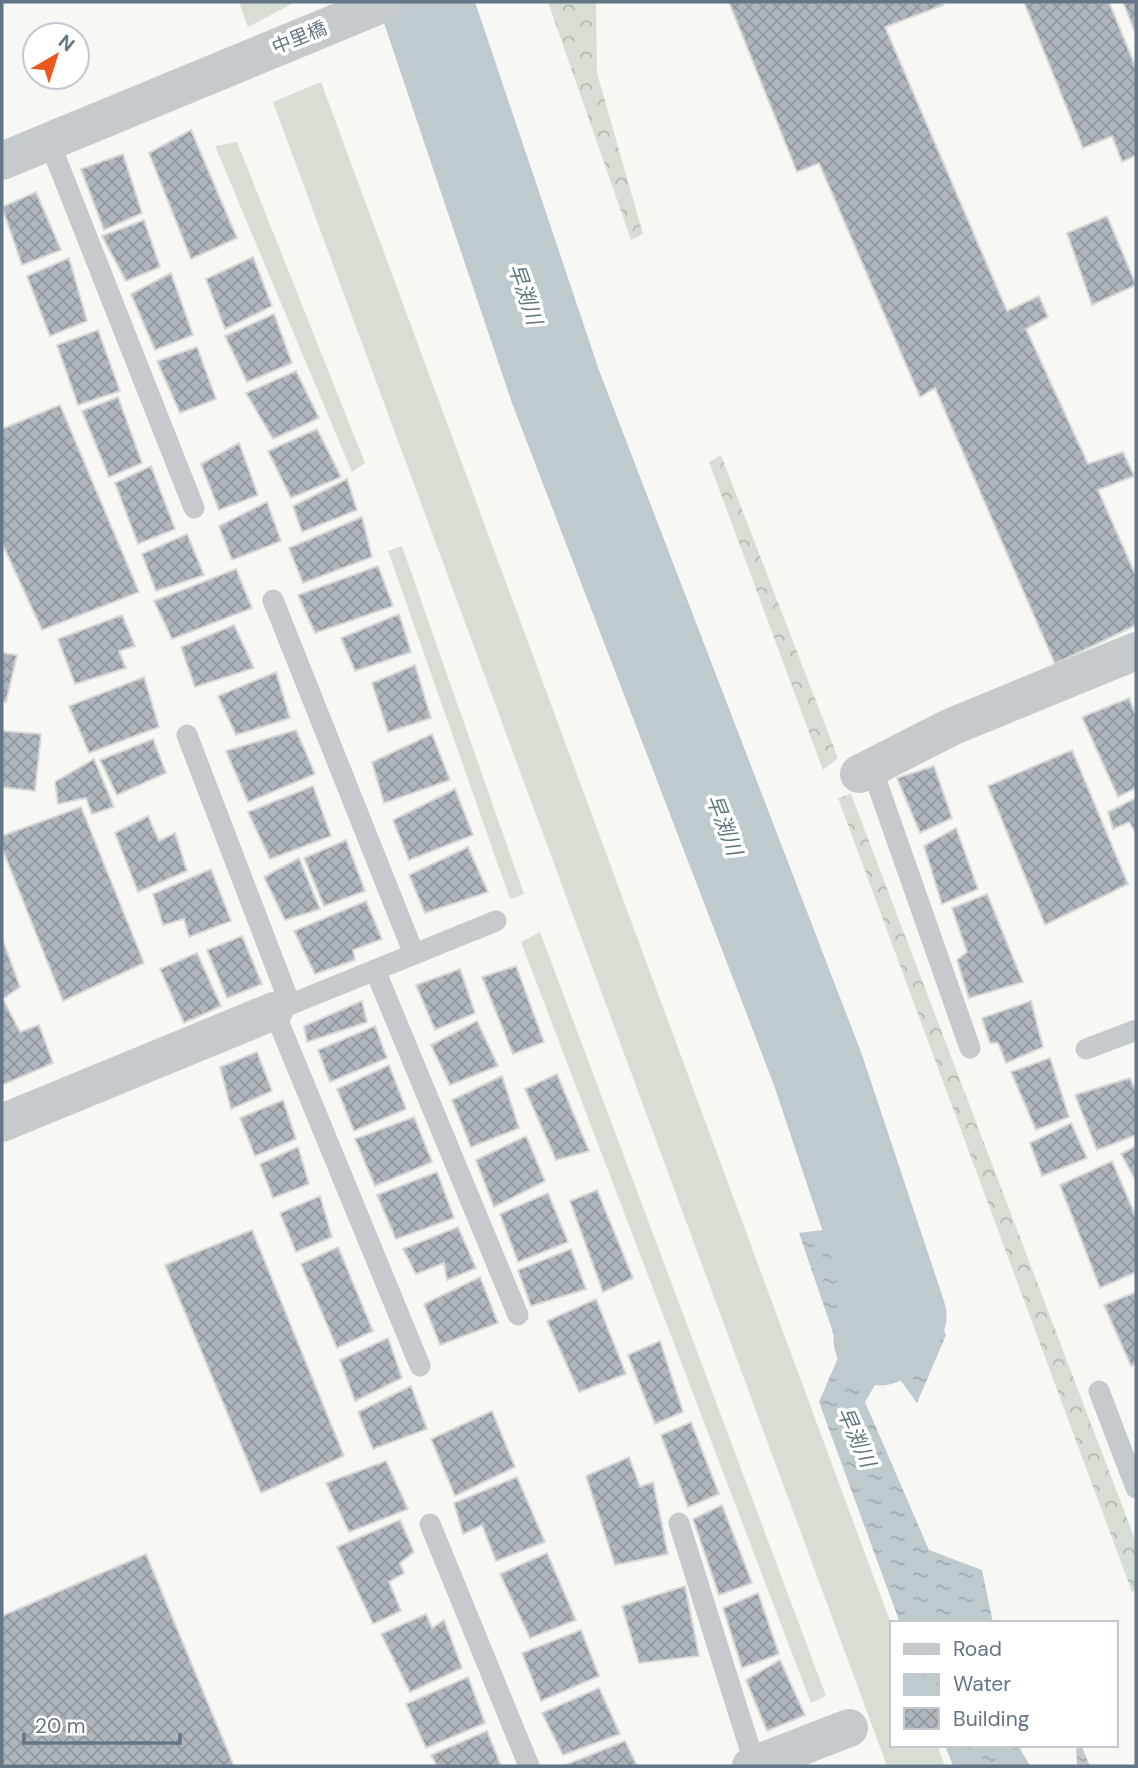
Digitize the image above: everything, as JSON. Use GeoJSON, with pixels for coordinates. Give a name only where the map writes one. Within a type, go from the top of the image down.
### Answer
{"type":"FeatureCollection","features":[{"type":"Feature","properties":{"kind":"street","name":"中里橋"},"geometry":{"type":"LineString","coordinates":[[2,161],[387,2]]}},
{"type":"Feature","properties":{"kind":"street"},"geometry":{"type":"LineString","coordinates":[[866,772],[951,727],[1136,651]]}},
{"type":"Feature","properties":{"kind":"street"},"geometry":{"type":"LineString","coordinates":[[2,1123],[282,1007]]}},
{"type":"Feature","properties":{"kind":"street"},"geometry":{"type":"LineString","coordinates":[[753,1765],[849,1728]]}},
{"type":"Feature","properties":{"kind":"lane"},"geometry":{"type":"LineString","coordinates":[[50,141],[194,508]]}},
{"type":"Feature","properties":{"kind":"lane"},"geometry":{"type":"LineString","coordinates":[[273,600],[414,954]]}},
{"type":"Feature","properties":{"kind":"lane"},"geometry":{"type":"LineString","coordinates":[[187,735],[282,1007],[419,1366]]}},
{"type":"Feature","properties":{"kind":"lane"},"geometry":{"type":"LineString","coordinates":[[866,772],[970,1048]]}},
{"type":"Feature","properties":{"kind":"lane"},"geometry":{"type":"LineString","coordinates":[[282,1007],[496,921]]}},
{"type":"Feature","properties":{"kind":"lane"},"geometry":{"type":"LineString","coordinates":[[375,970],[518,1315]]}},
{"type":"Feature","properties":{"kind":"lane"},"geometry":{"type":"LineString","coordinates":[[1086,1049],[1136,1030]]}},
{"type":"Feature","properties":{"kind":"lane"},"geometry":{"type":"LineString","coordinates":[[1099,1391],[1136,1488]]}},
{"type":"Feature","properties":{"kind":"lane"},"geometry":{"type":"LineString","coordinates":[[679,1523],[753,1765]]}},
{"type":"Feature","properties":{"kind":"lane"},"geometry":{"type":"LineString","coordinates":[[430,1524],[529,1766]]}},
{"type":"Feature","properties":{"kind":"green space"},"geometry":{"type":"Polygon","coordinates":[[[239,2],[291,2],[292,4],[248,27],[239,2]]]}},
{"type":"Feature","properties":{"kind":"green space"},"geometry":{"type":"Polygon","coordinates":[[[548,2],[596,2],[597,73],[643,234],[631,240],[548,2]]]}},
{"type":"Feature","properties":{"kind":"green space"},"geometry":{"type":"Polygon","coordinates":[[[321,82],[890,1621],[890,1747],[938,1747],[945,1766],[887,1766],[273,102],[321,82]]]}},
{"type":"Feature","properties":{"kind":"green space"},"geometry":{"type":"Polygon","coordinates":[[[237,142],[365,463],[352,472],[215,146],[237,142]]]}},
{"type":"Feature","properties":{"kind":"green space"},"geometry":{"type":"Polygon","coordinates":[[[721,455],[838,758],[823,770],[709,462],[721,455]]]}},
{"type":"Feature","properties":{"kind":"green space"},"geometry":{"type":"Polygon","coordinates":[[[402,546],[524,894],[510,899],[388,551],[402,546]]]}},
{"type":"Feature","properties":{"kind":"green space"},"geometry":{"type":"Polygon","coordinates":[[[851,794],[1136,1542],[1136,1590],[1132,1592],[838,798],[851,794]]]}},
{"type":"Feature","properties":{"kind":"green space"},"geometry":{"type":"Polygon","coordinates":[[[540,932],[826,1696],[811,1703],[521,942],[540,932]]]}},
{"type":"Feature","properties":{"kind":"water"},"geometry":{"type":"Polygon","coordinates":[[[894,1221],[946,1335],[917,1403],[888,1363],[865,1402],[929,1550],[982,1570],[993,1621],[899,1621],[819,1402],[840,1353],[799,1233],[894,1221]]]}},
{"type":"Feature","properties":{"kind":"water"},"geometry":{"type":"Polygon","coordinates":[[[946,1747],[1019,1747],[1030,1766],[953,1766],[946,1747]]]}},
{"type":"Feature","properties":{"kind":"water"},"geometry":{"type":"Polygon","coordinates":[[[1076,1747],[1082,1747],[1090,1766],[1077,1766],[1076,1747]]]}},
{"type":"Feature","properties":{"kind":"building"},"geometry":{"type":"Polygon","coordinates":[[[729,2],[940,2],[943,5],[885,27],[1007,311],[1039,296],[1048,317],[1026,329],[1088,464],[1123,452],[1134,476],[1098,490],[1136,576],[1136,625],[1055,664],[935,388],[920,397],[819,163],[797,172],[729,2]]]}},
{"type":"Feature","properties":{"kind":"building"},"geometry":{"type":"Polygon","coordinates":[[[1024,2],[1109,2],[1136,68],[1136,155],[1122,162],[1112,136],[1083,148],[1024,2]]]}},
{"type":"Feature","properties":{"kind":"building"},"geometry":{"type":"Polygon","coordinates":[[[1123,2],[1136,2],[1136,35],[1123,2]]]}},
{"type":"Feature","properties":{"kind":"building"},"geometry":{"type":"Polygon","coordinates":[[[191,130],[237,238],[191,259],[149,153],[191,130]]]}},
{"type":"Feature","properties":{"kind":"building"},"geometry":{"type":"Polygon","coordinates":[[[123,154],[142,213],[104,230],[81,169],[123,154]]]}},
{"type":"Feature","properties":{"kind":"building"},"geometry":{"type":"Polygon","coordinates":[[[36,192],[61,250],[22,265],[2,207],[36,192]]]}},
{"type":"Feature","properties":{"kind":"building"},"geometry":{"type":"Polygon","coordinates":[[[1107,216],[1136,285],[1092,305],[1067,233],[1107,216]]]}},
{"type":"Feature","properties":{"kind":"building"},"geometry":{"type":"Polygon","coordinates":[[[144,220],[160,267],[126,281],[102,236],[144,220]]]}},
{"type":"Feature","properties":{"kind":"building"},"geometry":{"type":"Polygon","coordinates":[[[253,257],[272,306],[225,329],[206,279],[253,257]]]}},
{"type":"Feature","properties":{"kind":"building"},"geometry":{"type":"Polygon","coordinates":[[[69,258],[87,321],[50,336],[27,276],[69,258]]]}},
{"type":"Feature","properties":{"kind":"building"},"geometry":{"type":"Polygon","coordinates":[[[171,273],[193,335],[155,350],[131,294],[171,273]]]}},
{"type":"Feature","properties":{"kind":"building"},"geometry":{"type":"Polygon","coordinates":[[[274,314],[292,363],[247,382],[225,336],[274,314]]]}},
{"type":"Feature","properties":{"kind":"building"},"geometry":{"type":"Polygon","coordinates":[[[98,330],[120,391],[78,405],[57,345],[98,330]]]}},
{"type":"Feature","properties":{"kind":"building"},"geometry":{"type":"Polygon","coordinates":[[[197,347],[216,399],[180,413],[157,361],[197,347]]]}},
{"type":"Feature","properties":{"kind":"building"},"geometry":{"type":"Polygon","coordinates":[[[296,371],[319,418],[273,439],[246,393],[296,371]]]}},
{"type":"Feature","properties":{"kind":"building"},"geometry":{"type":"Polygon","coordinates":[[[118,397],[142,463],[109,477],[82,411],[118,397]]]}},
{"type":"Feature","properties":{"kind":"building"},"geometry":{"type":"Polygon","coordinates":[[[60,405],[139,592],[42,630],[2,543],[2,429],[60,405]]]}},
{"type":"Feature","properties":{"kind":"building"},"geometry":{"type":"Polygon","coordinates":[[[317,429],[341,477],[291,498],[268,451],[317,429]]]}},
{"type":"Feature","properties":{"kind":"building"},"geometry":{"type":"Polygon","coordinates":[[[239,443],[258,495],[219,510],[201,464],[239,443]]]}},
{"type":"Feature","properties":{"kind":"building"},"geometry":{"type":"Polygon","coordinates":[[[151,466],[175,529],[138,544],[115,483],[151,466]]]}},
{"type":"Feature","properties":{"kind":"building"},"geometry":{"type":"Polygon","coordinates":[[[347,479],[357,510],[302,532],[293,506],[347,479]]]}},
{"type":"Feature","properties":{"kind":"building"},"geometry":{"type":"Polygon","coordinates":[[[267,502],[281,541],[232,560],[219,526],[267,502]]]}},
{"type":"Feature","properties":{"kind":"building"},"geometry":{"type":"Polygon","coordinates":[[[362,517],[372,557],[303,583],[289,548],[362,517]]]}},
{"type":"Feature","properties":{"kind":"building"},"geometry":{"type":"Polygon","coordinates":[[[187,534],[204,575],[156,591],[142,554],[187,534]]]}},
{"type":"Feature","properties":{"kind":"building"},"geometry":{"type":"Polygon","coordinates":[[[378,566],[393,606],[315,633],[298,595],[378,566]]]}},
{"type":"Feature","properties":{"kind":"building"},"geometry":{"type":"Polygon","coordinates":[[[236,569],[252,608],[172,639],[154,601],[236,569]]]}},
{"type":"Feature","properties":{"kind":"building"},"geometry":{"type":"Polygon","coordinates":[[[399,614],[411,652],[355,671],[341,638],[399,614]]]}},
{"type":"Feature","properties":{"kind":"building"},"geometry":{"type":"Polygon","coordinates":[[[122,615],[135,646],[119,651],[126,668],[75,684],[58,639],[122,615]]]}},
{"type":"Feature","properties":{"kind":"building"},"geometry":{"type":"Polygon","coordinates":[[[234,625],[254,668],[195,687],[181,647],[234,625]]]}},
{"type":"Feature","properties":{"kind":"building"},"geometry":{"type":"Polygon","coordinates":[[[2,653],[17,655],[6,702],[2,701],[2,653]]]}},
{"type":"Feature","properties":{"kind":"building"},"geometry":{"type":"Polygon","coordinates":[[[415,665],[431,718],[388,732],[372,683],[415,665]]]}},
{"type":"Feature","properties":{"kind":"building"},"geometry":{"type":"Polygon","coordinates":[[[276,672],[290,718],[236,735],[218,696],[276,672]]]}},
{"type":"Feature","properties":{"kind":"building"},"geometry":{"type":"Polygon","coordinates":[[[144,677],[159,727],[89,753],[69,706],[144,677]]]}},
{"type":"Feature","properties":{"kind":"building"},"geometry":{"type":"Polygon","coordinates":[[[1129,698],[1136,716],[1136,788],[1118,797],[1082,717],[1129,698]]]}},
{"type":"Feature","properties":{"kind":"building"},"geometry":{"type":"Polygon","coordinates":[[[296,730],[315,774],[248,802],[226,751],[296,730]]]}},
{"type":"Feature","properties":{"kind":"building"},"geometry":{"type":"Polygon","coordinates":[[[2,731],[41,734],[35,791],[2,787],[2,731]]]}},
{"type":"Feature","properties":{"kind":"building"},"geometry":{"type":"Polygon","coordinates":[[[432,734],[450,780],[384,803],[372,762],[432,734]]]}},
{"type":"Feature","properties":{"kind":"building"},"geometry":{"type":"Polygon","coordinates":[[[153,739],[166,773],[117,795],[100,760],[153,739]]]}},
{"type":"Feature","properties":{"kind":"building"},"geometry":{"type":"Polygon","coordinates":[[[1072,750],[1128,884],[1045,925],[988,786],[1072,750]]]}},
{"type":"Feature","properties":{"kind":"building"},"geometry":{"type":"Polygon","coordinates":[[[94,759],[114,807],[92,814],[86,798],[58,804],[55,782],[94,759]]]}},
{"type":"Feature","properties":{"kind":"building"},"geometry":{"type":"Polygon","coordinates":[[[934,766],[952,818],[920,833],[897,778],[934,766]]]}},
{"type":"Feature","properties":{"kind":"building"},"geometry":{"type":"Polygon","coordinates":[[[313,786],[331,836],[270,859],[248,812],[313,786]]]}},
{"type":"Feature","properties":{"kind":"building"},"geometry":{"type":"Polygon","coordinates":[[[455,789],[473,835],[409,860],[393,820],[455,789]]]}},
{"type":"Feature","properties":{"kind":"building"},"geometry":{"type":"Polygon","coordinates":[[[1136,798],[1136,833],[1129,822],[1113,829],[1108,812],[1136,798]]]}},
{"type":"Feature","properties":{"kind":"building"},"geometry":{"type":"Polygon","coordinates":[[[81,807],[144,963],[63,1001],[2,848],[2,836],[81,807]]]}},
{"type":"Feature","properties":{"kind":"building"},"geometry":{"type":"Polygon","coordinates":[[[148,816],[159,841],[175,833],[187,871],[138,892],[115,833],[148,816]]]}},
{"type":"Feature","properties":{"kind":"building"},"geometry":{"type":"Polygon","coordinates":[[[956,828],[978,889],[942,904],[924,846],[956,828]]]}},
{"type":"Feature","properties":{"kind":"building"},"geometry":{"type":"Polygon","coordinates":[[[346,840],[365,891],[324,906],[304,858],[346,840]]]}},
{"type":"Feature","properties":{"kind":"building"},"geometry":{"type":"Polygon","coordinates":[[[468,847],[488,892],[425,913],[409,875],[468,847]]]}},
{"type":"Feature","properties":{"kind":"building"},"geometry":{"type":"Polygon","coordinates":[[[299,858],[320,909],[285,920],[264,877],[299,858]]]}},
{"type":"Feature","properties":{"kind":"building"},"geometry":{"type":"Polygon","coordinates":[[[211,869],[231,921],[189,937],[184,919],[163,925],[153,894],[211,869]]]}},
{"type":"Feature","properties":{"kind":"building"},"geometry":{"type":"Polygon","coordinates":[[[987,894],[1023,982],[969,998],[957,960],[967,952],[952,908],[987,894]]]}},
{"type":"Feature","properties":{"kind":"building"},"geometry":{"type":"Polygon","coordinates":[[[366,901],[382,939],[353,950],[355,960],[315,974],[294,931],[366,901]]]}},
{"type":"Feature","properties":{"kind":"building"},"geometry":{"type":"Polygon","coordinates":[[[242,936],[262,984],[227,998],[207,950],[242,936]]]}},
{"type":"Feature","properties":{"kind":"building"},"geometry":{"type":"Polygon","coordinates":[[[2,938],[20,987],[3,999],[20,1032],[39,1025],[53,1063],[2,1085],[2,938]]]}},
{"type":"Feature","properties":{"kind":"building"},"geometry":{"type":"Polygon","coordinates":[[[197,953],[221,1006],[184,1023],[160,969],[197,953]]]}},
{"type":"Feature","properties":{"kind":"building"},"geometry":{"type":"Polygon","coordinates":[[[516,966],[544,1042],[513,1054],[482,977],[516,966]]]}},
{"type":"Feature","properties":{"kind":"building"},"geometry":{"type":"Polygon","coordinates":[[[460,969],[475,1013],[435,1030],[416,985],[460,969]]]}},
{"type":"Feature","properties":{"kind":"building"},"geometry":{"type":"Polygon","coordinates":[[[362,1001],[367,1022],[307,1042],[304,1026],[362,1001]]]}},
{"type":"Feature","properties":{"kind":"building"},"geometry":{"type":"Polygon","coordinates":[[[1031,1001],[1043,1047],[1006,1063],[998,1043],[990,1043],[982,1018],[1031,1001]]]}},
{"type":"Feature","properties":{"kind":"building"},"geometry":{"type":"Polygon","coordinates":[[[477,1021],[498,1066],[450,1085],[431,1045],[477,1021]]]}},
{"type":"Feature","properties":{"kind":"building"},"geometry":{"type":"Polygon","coordinates":[[[375,1026],[387,1058],[330,1082],[318,1050],[375,1026]]]}},
{"type":"Feature","properties":{"kind":"building"},"geometry":{"type":"Polygon","coordinates":[[[257,1052],[272,1091],[231,1109],[220,1067],[257,1052]]]}},
{"type":"Feature","properties":{"kind":"building"},"geometry":{"type":"Polygon","coordinates":[[[1050,1058],[1069,1117],[1036,1130],[1011,1072],[1050,1058]]]}},
{"type":"Feature","properties":{"kind":"building"},"geometry":{"type":"Polygon","coordinates":[[[389,1065],[406,1109],[354,1131],[337,1089],[389,1065]]]}},
{"type":"Feature","properties":{"kind":"building"},"geometry":{"type":"Polygon","coordinates":[[[557,1074],[589,1151],[556,1160],[525,1089],[557,1074]]]}},
{"type":"Feature","properties":{"kind":"building"},"geometry":{"type":"Polygon","coordinates":[[[502,1076],[519,1128],[471,1147],[452,1100],[502,1076]]]}},
{"type":"Feature","properties":{"kind":"building"},"geometry":{"type":"Polygon","coordinates":[[[1130,1078],[1136,1091],[1136,1135],[1097,1150],[1075,1095],[1130,1078]]]}},
{"type":"Feature","properties":{"kind":"building"},"geometry":{"type":"Polygon","coordinates":[[[283,1100],[296,1139],[255,1156],[240,1118],[283,1100]]]}},
{"type":"Feature","properties":{"kind":"building"},"geometry":{"type":"Polygon","coordinates":[[[414,1117],[432,1162],[375,1186],[355,1139],[414,1117]]]}},
{"type":"Feature","properties":{"kind":"building"},"geometry":{"type":"Polygon","coordinates":[[[1071,1123],[1087,1158],[1042,1176],[1030,1143],[1071,1123]]]}},
{"type":"Feature","properties":{"kind":"building"},"geometry":{"type":"Polygon","coordinates":[[[526,1136],[545,1181],[494,1207],[476,1160],[526,1136]]]}},
{"type":"Feature","properties":{"kind":"building"},"geometry":{"type":"Polygon","coordinates":[[[1136,1146],[1136,1181],[1121,1154],[1136,1146]]]}},
{"type":"Feature","properties":{"kind":"building"},"geometry":{"type":"Polygon","coordinates":[[[298,1147],[309,1184],[273,1198],[260,1164],[298,1147]]]}},
{"type":"Feature","properties":{"kind":"building"},"geometry":{"type":"Polygon","coordinates":[[[1112,1161],[1136,1217],[1136,1272],[1100,1288],[1060,1185],[1112,1161]]]}},
{"type":"Feature","properties":{"kind":"building"},"geometry":{"type":"Polygon","coordinates":[[[437,1172],[454,1218],[396,1239],[377,1195],[437,1172]]]}},
{"type":"Feature","properties":{"kind":"building"},"geometry":{"type":"Polygon","coordinates":[[[597,1190],[633,1278],[603,1292],[570,1201],[597,1190]]]}},
{"type":"Feature","properties":{"kind":"building"},"geometry":{"type":"Polygon","coordinates":[[[548,1193],[568,1242],[518,1262],[500,1214],[548,1193]]]}},
{"type":"Feature","properties":{"kind":"building"},"geometry":{"type":"Polygon","coordinates":[[[320,1196],[332,1237],[296,1252],[280,1213],[320,1196]]]}},
{"type":"Feature","properties":{"kind":"building"},"geometry":{"type":"Polygon","coordinates":[[[458,1227],[476,1268],[447,1280],[444,1263],[416,1274],[403,1249],[458,1227]]]}},
{"type":"Feature","properties":{"kind":"building"},"geometry":{"type":"Polygon","coordinates":[[[252,1230],[344,1456],[261,1493],[165,1265],[252,1230]]]}},
{"type":"Feature","properties":{"kind":"building"},"geometry":{"type":"Polygon","coordinates":[[[338,1247],[373,1331],[337,1348],[301,1264],[338,1247]]]}},
{"type":"Feature","properties":{"kind":"building"},"geometry":{"type":"Polygon","coordinates":[[[571,1249],[586,1289],[531,1306],[518,1270],[571,1249]]]}},
{"type":"Feature","properties":{"kind":"building"},"geometry":{"type":"Polygon","coordinates":[[[480,1277],[498,1323],[440,1345],[424,1304],[480,1277]]]}},
{"type":"Feature","properties":{"kind":"building"},"geometry":{"type":"Polygon","coordinates":[[[1136,1292],[1136,1364],[1131,1366],[1104,1305],[1136,1292]]]}},
{"type":"Feature","properties":{"kind":"building"},"geometry":{"type":"Polygon","coordinates":[[[596,1299],[626,1374],[579,1392],[547,1321],[596,1299]]]}},
{"type":"Feature","properties":{"kind":"building"},"geometry":{"type":"Polygon","coordinates":[[[388,1338],[402,1378],[355,1401],[340,1360],[388,1338]]]}},
{"type":"Feature","properties":{"kind":"building"},"geometry":{"type":"Polygon","coordinates":[[[660,1341],[683,1412],[655,1424],[628,1355],[660,1341]]]}},
{"type":"Feature","properties":{"kind":"building"},"geometry":{"type":"Polygon","coordinates":[[[411,1386],[427,1429],[373,1449],[358,1412],[411,1386]]]}},
{"type":"Feature","properties":{"kind":"building"},"geometry":{"type":"Polygon","coordinates":[[[492,1411],[515,1467],[455,1496],[431,1439],[492,1411]]]}},
{"type":"Feature","properties":{"kind":"building"},"geometry":{"type":"Polygon","coordinates":[[[691,1422],[719,1494],[688,1507],[661,1435],[691,1422]]]}},
{"type":"Feature","properties":{"kind":"building"},"geometry":{"type":"Polygon","coordinates":[[[629,1457],[640,1487],[653,1482],[668,1554],[615,1565],[586,1476],[629,1457]]]}},
{"type":"Feature","properties":{"kind":"building"},"geometry":{"type":"Polygon","coordinates":[[[386,1461],[408,1509],[349,1532],[326,1483],[386,1461]]]}},
{"type":"Feature","properties":{"kind":"building"},"geometry":{"type":"Polygon","coordinates":[[[517,1477],[545,1542],[496,1561],[482,1525],[463,1534],[454,1503],[517,1477]]]}},
{"type":"Feature","properties":{"kind":"building"},"geometry":{"type":"Polygon","coordinates":[[[722,1505],[752,1583],[719,1595],[693,1519],[722,1505]]]}},
{"type":"Feature","properties":{"kind":"building"},"geometry":{"type":"Polygon","coordinates":[[[400,1520],[414,1552],[400,1563],[404,1573],[389,1582],[401,1611],[373,1624],[337,1547],[400,1520]]]}},
{"type":"Feature","properties":{"kind":"building"},"geometry":{"type":"Polygon","coordinates":[[[547,1553],[576,1620],[530,1638],[500,1574],[547,1553]]]}},
{"type":"Feature","properties":{"kind":"building"},"geometry":{"type":"Polygon","coordinates":[[[146,1554],[234,1766],[2,1766],[2,1616],[146,1554]]]}},
{"type":"Feature","properties":{"kind":"building"},"geometry":{"type":"Polygon","coordinates":[[[685,1586],[699,1656],[639,1663],[622,1606],[685,1586]]]}},
{"type":"Feature","properties":{"kind":"building"},"geometry":{"type":"Polygon","coordinates":[[[758,1593],[779,1654],[742,1668],[723,1608],[758,1593]]]}},
{"type":"Feature","properties":{"kind":"building"},"geometry":{"type":"Polygon","coordinates":[[[426,1614],[432,1628],[444,1620],[462,1668],[410,1692],[381,1634],[426,1614]]]}},
{"type":"Feature","properties":{"kind":"building"},"geometry":{"type":"Polygon","coordinates":[[[581,1630],[599,1676],[541,1701],[522,1653],[581,1630]]]}},
{"type":"Feature","properties":{"kind":"building"},"geometry":{"type":"Polygon","coordinates":[[[780,1660],[805,1715],[767,1731],[746,1680],[780,1660]]]}},
{"type":"Feature","properties":{"kind":"building"},"geometry":{"type":"Polygon","coordinates":[[[468,1677],[485,1723],[426,1748],[406,1704],[468,1677]]]}},
{"type":"Feature","properties":{"kind":"building"},"geometry":{"type":"Polygon","coordinates":[[[599,1688],[620,1734],[563,1755],[542,1713],[599,1688]]]}},
{"type":"Feature","properties":{"kind":"building"},"geometry":{"type":"Polygon","coordinates":[[[487,1731],[501,1766],[437,1766],[431,1755],[487,1731]]]}},
{"type":"Feature","properties":{"kind":"building"},"geometry":{"type":"Polygon","coordinates":[[[625,1741],[637,1766],[563,1766],[625,1741]]]}},
{"type":"Feature","properties":{"kind":"waterway","name":"早渕川"},"geometry":{"type":"LineString","coordinates":[[426,2],[556,388],[818,1070],[900,1316],[880,1339]]}}]}
